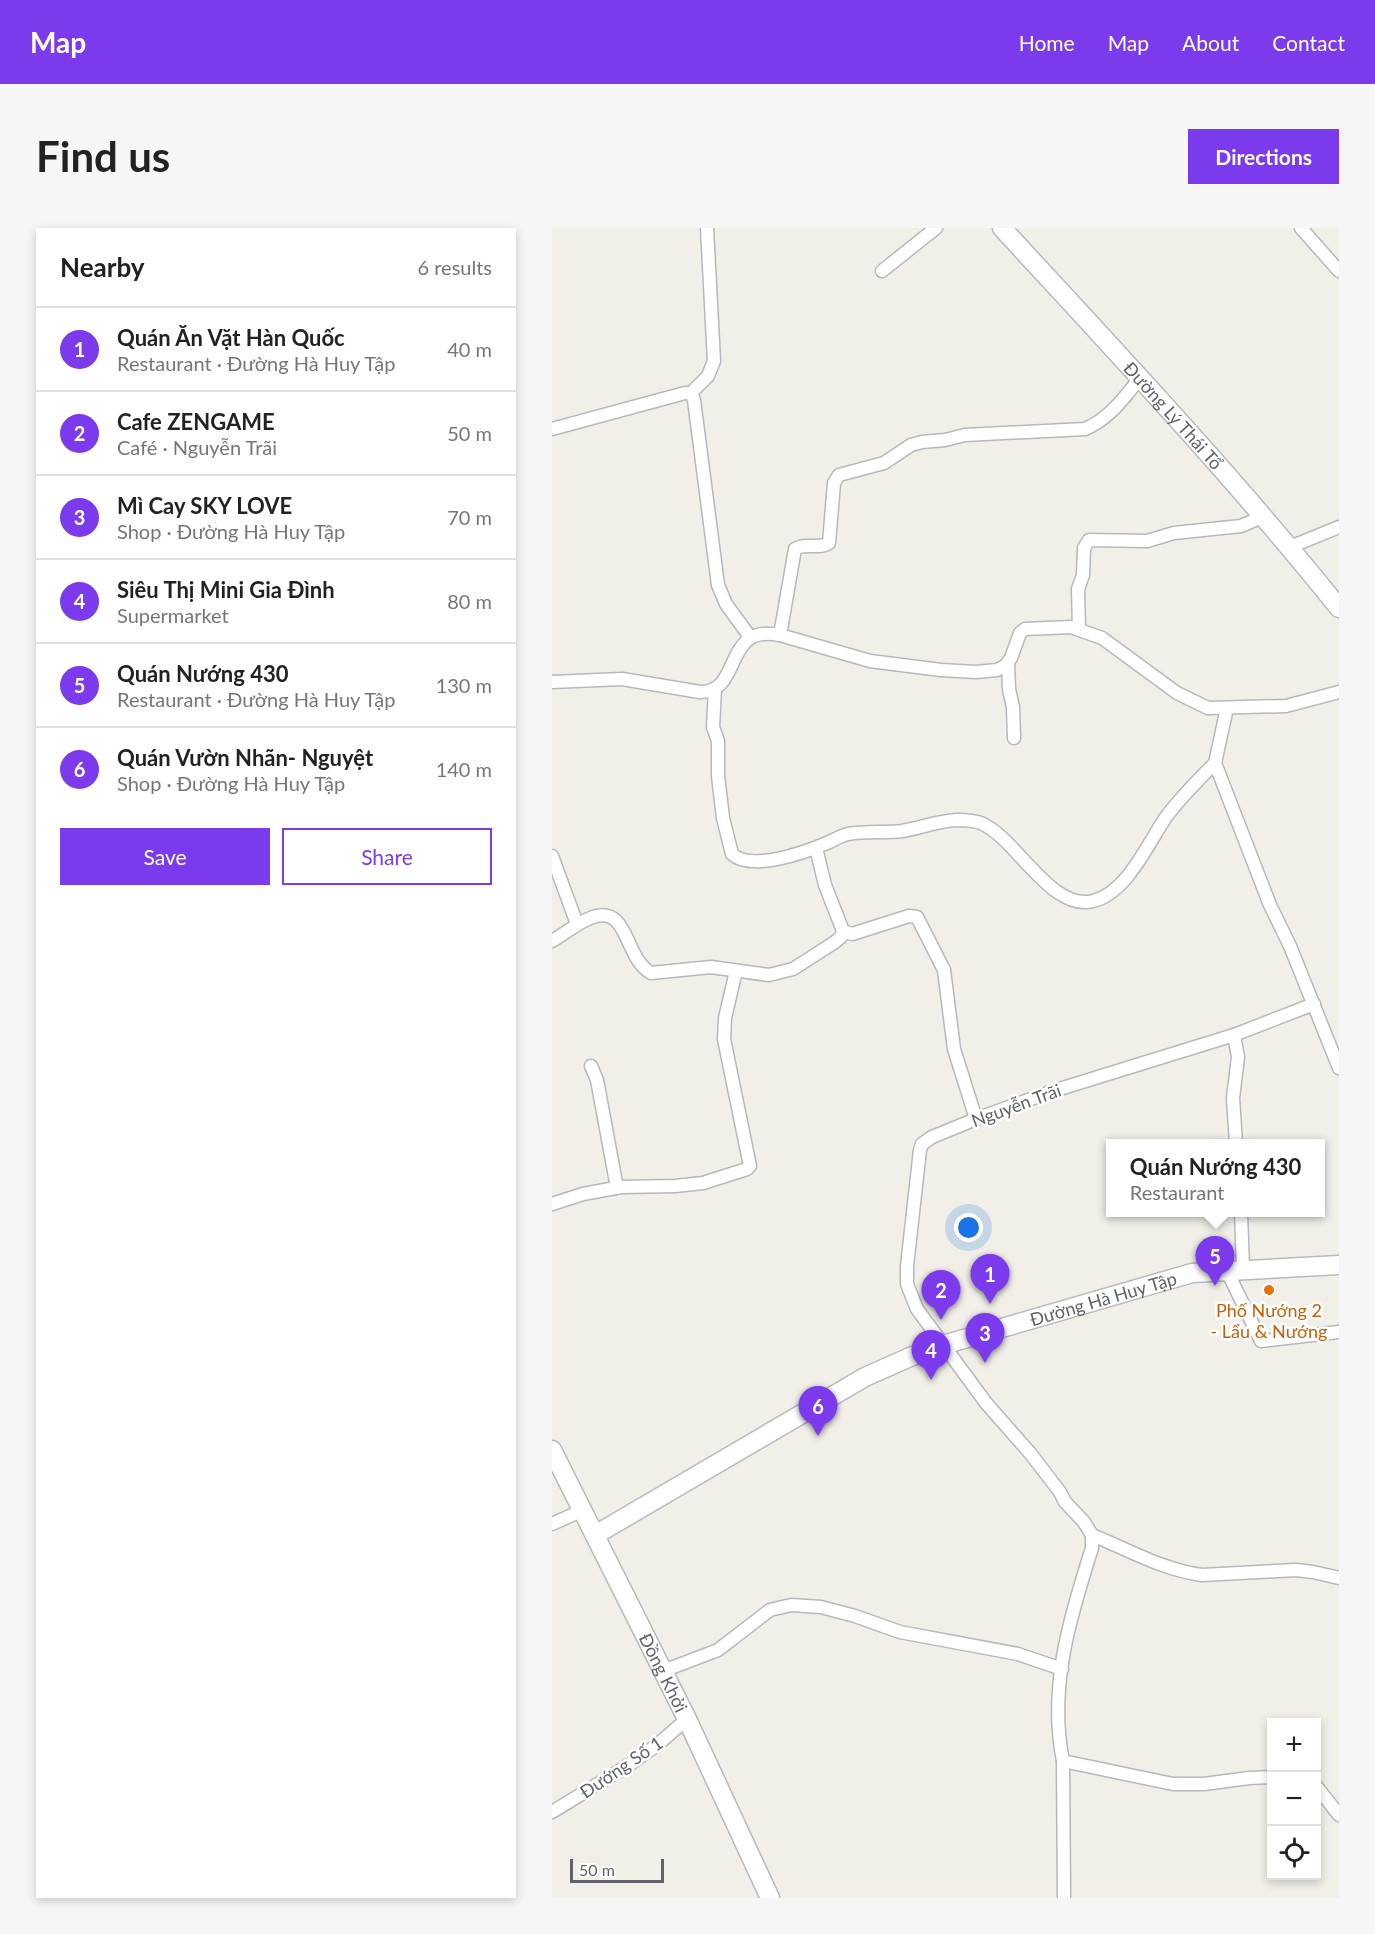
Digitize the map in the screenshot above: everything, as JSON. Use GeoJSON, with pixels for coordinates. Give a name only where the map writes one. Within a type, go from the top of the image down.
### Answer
{"type":"FeatureCollection","features":[{"type":"Feature","properties":{"kind":"street"},"geometry":{"type":"LineString","coordinates":[[552,429],[691,393],[708,376],[714,361],[707,228]]}},
{"type":"Feature","properties":{"kind":"street"},"geometry":{"type":"LineString","coordinates":[[882,271],[936,228]]}},
{"type":"Feature","properties":{"kind":"street","name":"Đường Lý Thái Tổ"},"geometry":{"type":"LineString","coordinates":[[1002,228],[1140,378],[1290,547],[1339,608]]}},
{"type":"Feature","properties":{"kind":"street"},"geometry":{"type":"LineString","coordinates":[[1301,228],[1339,271]]}},
{"type":"Feature","properties":{"kind":"street"},"geometry":{"type":"LineString","coordinates":[[780,635],[795,549],[800,546],[823,546],[829,543],[834,483],[839,474],[884,463],[911,445],[922,442],[965,435],[1085,429],[1110,412],[1140,378]]}},
{"type":"Feature","properties":{"kind":"street"},"geometry":{"type":"LineString","coordinates":[[691,393],[694,400],[718,585],[726,604],[750,637]]}},
{"type":"Feature","properties":{"kind":"street"},"geometry":{"type":"LineString","coordinates":[[1079,629],[1078,589],[1083,574],[1084,548],[1089,540],[1147,541],[1174,533],[1241,526],[1262,517]]}},
{"type":"Feature","properties":{"kind":"street"},"geometry":{"type":"LineString","coordinates":[[1290,547],[1339,527]]}},
{"type":"Feature","properties":{"kind":"street"},"geometry":{"type":"LineString","coordinates":[[1014,738],[1008,663],[1018,636],[1025,629],[1062,626],[1079,629],[1102,638],[1177,693],[1208,708],[1286,706],[1339,692]]}},
{"type":"Feature","properties":{"kind":"street"},"geometry":{"type":"LineString","coordinates":[[1008,663],[1002,668],[989,672],[941,670],[870,661],[780,635],[766,633],[750,637],[743,644],[727,674],[715,689],[712,727],[718,741],[718,776],[723,818],[732,854],[743,861],[780,858],[816,848],[849,834],[903,831],[955,820],[976,821],[1001,837],[1062,896],[1076,902],[1096,901],[1111,892],[1125,879],[1142,859],[1166,818],[1189,789],[1215,763],[1227,708]]}},
{"type":"Feature","properties":{"kind":"street"},"geometry":{"type":"LineString","coordinates":[[552,682],[622,679],[700,692],[715,689]]}},
{"type":"Feature","properties":{"kind":"street"},"geometry":{"type":"LineString","coordinates":[[1215,763],[1270,905],[1314,1004],[1339,1068]]}},
{"type":"Feature","properties":{"kind":"street"},"geometry":{"type":"LineString","coordinates":[[552,941],[577,924],[602,915],[609,915],[616,919],[637,962],[651,973],[711,967],[769,975],[793,969],[835,942],[841,937],[843,931],[825,885],[816,848]]}},
{"type":"Feature","properties":{"kind":"street"},"geometry":{"type":"LineString","coordinates":[[552,856],[577,924]]}},
{"type":"Feature","properties":{"kind":"street"},"geometry":{"type":"LineString","coordinates":[[843,931],[852,934],[909,916],[917,917],[944,970],[954,1049],[976,1119]]}},
{"type":"Feature","properties":{"kind":"street"},"geometry":{"type":"LineString","coordinates":[[552,1204],[583,1194],[617,1188],[703,1183],[747,1169],[750,1166],[724,1039],[725,1018],[736,970]]}},
{"type":"Feature","properties":{"kind":"street","name":"Nguyễn Trãi"},"geometry":{"type":"LineString","coordinates":[[1092,1535],[1084,1522],[1065,1502],[1045,1471],[986,1403],[917,1309],[907,1284],[907,1266],[922,1144],[932,1137],[976,1119],[1053,1091],[1234,1035],[1314,1004]]}},
{"type":"Feature","properties":{"kind":"street"},"geometry":{"type":"LineString","coordinates":[[1234,1035],[1238,1057],[1233,1098],[1236,1139]]}},
{"type":"Feature","properties":{"kind":"street"},"geometry":{"type":"LineString","coordinates":[[591,1066],[597,1080],[617,1188]]}},
{"type":"Feature","properties":{"kind":"street"},"geometry":{"type":"LineString","coordinates":[[1240,1217],[1235,1271],[1261,1341],[1339,1332]]}},
{"type":"Feature","properties":{"kind":"street","name":"Đường Hà Huy Tập"},"geometry":{"type":"LineString","coordinates":[[595,1535],[865,1377],[910,1357],[1192,1273],[1339,1265]]}},
{"type":"Feature","properties":{"kind":"street","name":"Đồng Khởi"},"geometry":{"type":"LineString","coordinates":[[552,1450],[687,1719],[771,1898]]}},
{"type":"Feature","properties":{"kind":"street"},"geometry":{"type":"LineString","coordinates":[[552,1524],[584,1510]]}},
{"type":"Feature","properties":{"kind":"street"},"geometry":{"type":"LineString","coordinates":[[1064,1898],[1063,1761],[1057,1721],[1058,1694],[1065,1641],[1092,1548],[1092,1535],[1170,1568],[1189,1573],[1202,1575],[1296,1570],[1339,1578]]}},
{"type":"Feature","properties":{"kind":"street"},"geometry":{"type":"LineString","coordinates":[[663,1671],[718,1650],[770,1610],[791,1605],[821,1607],[900,1632],[1000,1650],[1062,1669]]}},
{"type":"Feature","properties":{"kind":"street","name":"Đướng Số 1"},"geometry":{"type":"LineString","coordinates":[[552,1812],[629,1765],[687,1719]]}},
{"type":"Feature","properties":{"kind":"street"},"geometry":{"type":"LineString","coordinates":[[1063,1761],[1173,1784],[1204,1784],[1267,1777]]}},
{"type":"Feature","properties":{"kind":"street"},"geometry":{"type":"LineString","coordinates":[[1321,1791],[1339,1815]]}},
{"type":"Feature","properties":{"kind":"place","name":"Quán Nướng 430"},"geometry":{"type":"Point","coordinates":[1215,1286]}},
{"type":"Feature","properties":{"kind":"place","name":"Phố Nướng 2 - Lẩu & Nướng"},"geometry":{"type":"Point","coordinates":[1269,1290]}},
{"type":"Feature","properties":{"kind":"place","name":"Quán Ăn Vặt Hàn Quốc"},"geometry":{"type":"Point","coordinates":[990,1304]}},
{"type":"Feature","properties":{"kind":"place","name":"Cafe ZENGAME"},"geometry":{"type":"Point","coordinates":[941,1320]}},
{"type":"Feature","properties":{"kind":"place","name":"Mì Cay SKY LOVE"},"geometry":{"type":"Point","coordinates":[985,1363]}},
{"type":"Feature","properties":{"kind":"place","name":"Siêu Thị Mini Gia Đình"},"geometry":{"type":"Point","coordinates":[931,1380]}},
{"type":"Feature","properties":{"kind":"place","name":"Quán Vườn Nhãn- Nguyệt"},"geometry":{"type":"Point","coordinates":[818,1436]}}]}
